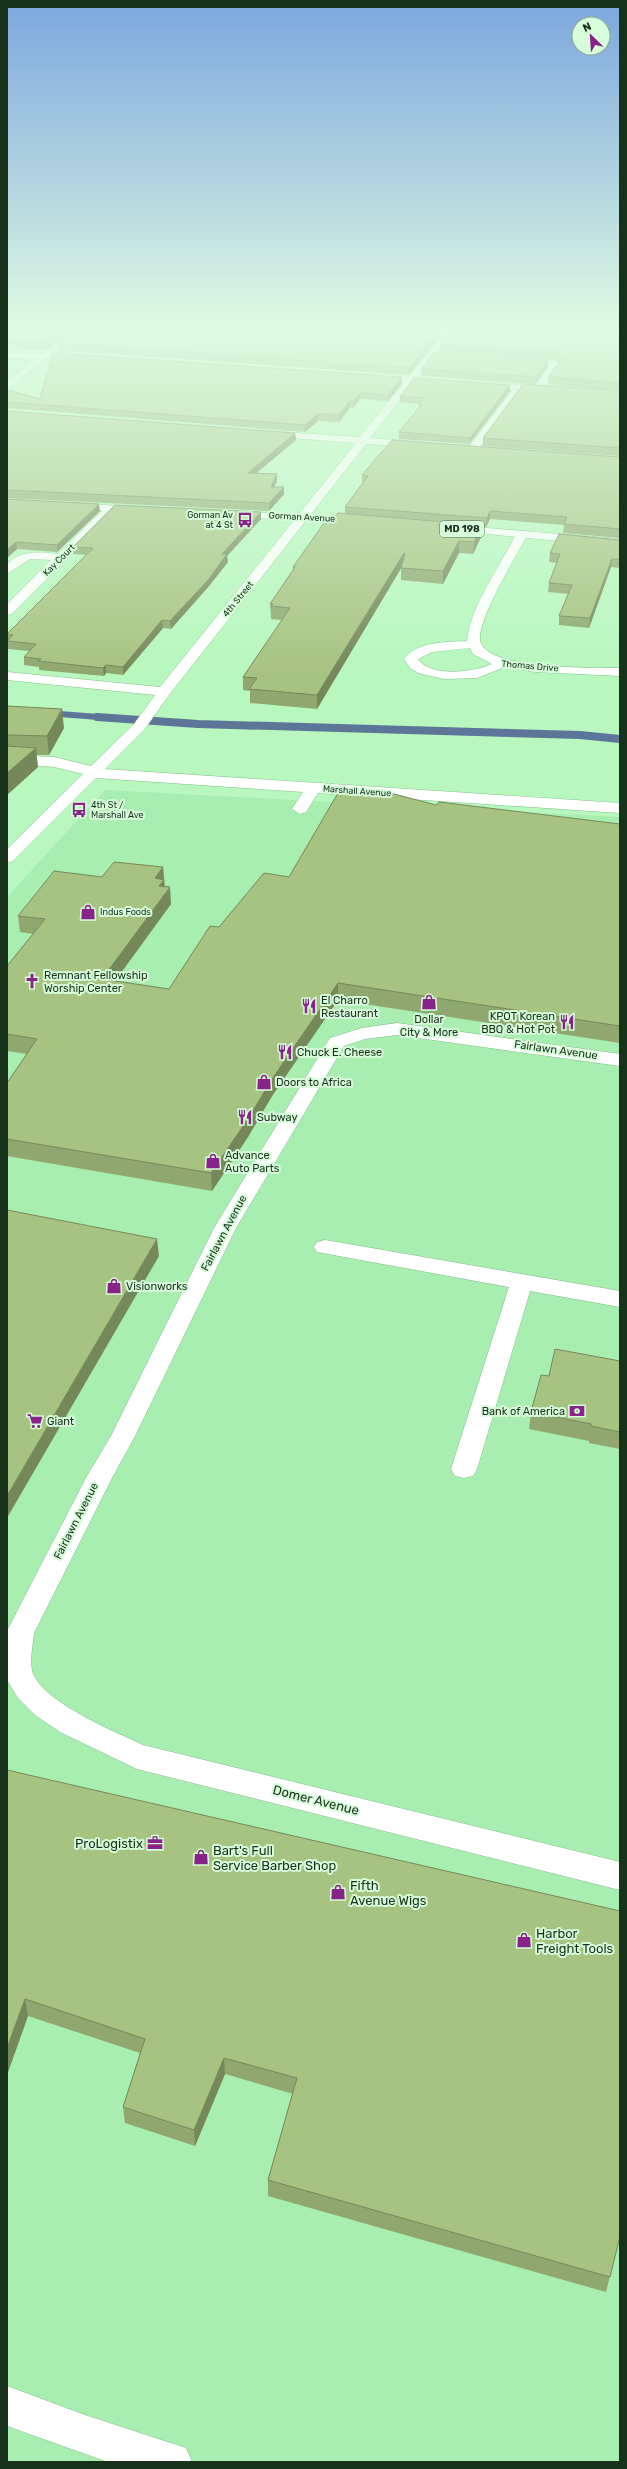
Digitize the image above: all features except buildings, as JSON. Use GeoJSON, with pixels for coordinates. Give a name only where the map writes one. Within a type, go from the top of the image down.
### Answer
{"type":"FeatureCollection","features":[{"type":"Feature","properties":{"kind":"street","name":"4th Street"},"geometry":{"type":"LineString","coordinates":[[7,858],[139,727],[164,692],[363,441]]}},
{"type":"Feature","properties":{"kind":"street"},"geometry":{"type":"LineString","coordinates":[[377,441],[426,446]]}},
{"type":"Feature","properties":{"kind":"street"},"geometry":{"type":"LineString","coordinates":[[475,441],[469,449],[488,450]]}},
{"type":"Feature","properties":{"kind":"street"},"geometry":{"type":"LineString","coordinates":[[54,506],[155,511]]}},
{"type":"Feature","properties":{"kind":"street","name":"Kay Court"},"geometry":{"type":"LineString","coordinates":[[7,611],[110,509]]}},
{"type":"Feature","properties":{"kind":"street","name":"Gorman Avenue"},"geometry":{"type":"LineString","coordinates":[[220,513],[374,522]]}},
{"type":"Feature","properties":{"kind":"street","name":"MD 198"},"geometry":{"type":"LineString","coordinates":[[436,527],[620,543]]}},
{"type":"Feature","properties":{"kind":"street"},"geometry":{"type":"LineString","coordinates":[[501,664],[484,672],[464,675],[437,674],[419,670],[413,666],[411,659],[414,654],[423,650],[473,644],[484,610],[522,534]]}},
{"type":"Feature","properties":{"kind":"street"},"geometry":{"type":"LineString","coordinates":[[7,570],[19,558],[34,555],[61,558]]}},
{"type":"Feature","properties":{"kind":"street","name":"Thomas Drive"},"geometry":{"type":"LineString","coordinates":[[473,644],[483,656],[501,664],[620,672]]}},
{"type":"Feature","properties":{"kind":"street"},"geometry":{"type":"LineString","coordinates":[[7,676],[164,692]]}},
{"type":"Feature","properties":{"kind":"street","name":"Marshall Avenue"},"geometry":{"type":"LineString","coordinates":[[7,759],[68,764],[94,773],[620,808]]}},
{"type":"Feature","properties":{"kind":"street"},"geometry":{"type":"LineString","coordinates":[[300,809],[313,788]]}},
{"type":"Feature","properties":{"kind":"street","name":"Fairlawn Avenue"},"geometry":{"type":"LineString","coordinates":[[28,1690],[20,1677],[17,1661],[17,1646],[26,1618],[123,1436],[225,1228],[337,1042],[362,1034],[398,1028],[620,1060]]}},
{"type":"Feature","properties":{"kind":"street"},"geometry":{"type":"LineString","coordinates":[[325,1247],[620,1299]]}},
{"type":"Feature","properties":{"kind":"street"},"geometry":{"type":"LineString","coordinates":[[464,1469],[522,1281]]}},
{"type":"Feature","properties":{"kind":"street","name":"Domer Avenue"},"geometry":{"type":"LineString","coordinates":[[28,1690],[45,1707],[70,1722],[137,1756],[620,1876]]}},
{"type":"Feature","properties":{"kind":"street"},"geometry":{"type":"LineString","coordinates":[[7,2406],[85,2435],[172,2462]]}},
{"type":"Feature","properties":{"kind":"shaded area"},"geometry":{"type":"Polygon","coordinates":[[[105,790],[620,817],[620,2462],[7,2462],[7,897],[105,790]]]}},
{"type":"Feature","properties":{"kind":"waterway"},"geometry":{"type":"LineString","coordinates":[[47,713],[108,718]]}},
{"type":"Feature","properties":{"kind":"waterway"},"geometry":{"type":"LineString","coordinates":[[97,717],[108,718]]}},
{"type":"Feature","properties":{"kind":"waterway"},"geometry":{"type":"LineString","coordinates":[[108,718],[198,724],[580,735],[620,739]]}},
{"type":"Feature","properties":{"kind":"place","name":"Gorman Av at 4 St"},"geometry":{"type":"Point","coordinates":[245,520]}},
{"type":"Feature","properties":{"kind":"place","name":"4th St / Marshall Ave"},"geometry":{"type":"Point","coordinates":[79,810]}},
{"type":"Feature","properties":{"kind":"place","name":"Indus Foods"},"geometry":{"type":"Point","coordinates":[88,912]}},
{"type":"Feature","properties":{"kind":"place","name":"Remnant Fellowship Worship Center"},"geometry":{"type":"Point","coordinates":[32,981]}},
{"type":"Feature","properties":{"kind":"place","name":"Dollar City & More"},"geometry":{"type":"Point","coordinates":[429,1002]}},
{"type":"Feature","properties":{"kind":"place","name":"El Charro Restaurant"},"geometry":{"type":"Point","coordinates":[309,1006]}},
{"type":"Feature","properties":{"kind":"place","name":"KPOT Korean BBQ & Hot Pot"},"geometry":{"type":"Point","coordinates":[567,1022]}},
{"type":"Feature","properties":{"kind":"place","name":"Chuck E. Cheese"},"geometry":{"type":"Point","coordinates":[285,1052]}},
{"type":"Feature","properties":{"kind":"place","name":"Doors to Africa"},"geometry":{"type":"Point","coordinates":[264,1082]}},
{"type":"Feature","properties":{"kind":"place","name":"Subway"},"geometry":{"type":"Point","coordinates":[245,1117]}},
{"type":"Feature","properties":{"kind":"place","name":"Advance Auto Parts"},"geometry":{"type":"Point","coordinates":[213,1161]}},
{"type":"Feature","properties":{"kind":"place","name":"Visionworks"},"geometry":{"type":"Point","coordinates":[114,1286]}},
{"type":"Feature","properties":{"kind":"place","name":"Bank of America"},"geometry":{"type":"Point","coordinates":[577,1411]}},
{"type":"Feature","properties":{"kind":"place","name":"Giant"},"geometry":{"type":"Point","coordinates":[35,1421]}},
{"type":"Feature","properties":{"kind":"place","name":"ProLogistix"},"geometry":{"type":"Point","coordinates":[155,1843]}},
{"type":"Feature","properties":{"kind":"place","name":"Bart's Full Service Barber Shop"},"geometry":{"type":"Point","coordinates":[201,1857]}},
{"type":"Feature","properties":{"kind":"place","name":"Fifth Avenue Wigs"},"geometry":{"type":"Point","coordinates":[338,1892]}},
{"type":"Feature","properties":{"kind":"place","name":"Harbor Freight Tools"},"geometry":{"type":"Point","coordinates":[524,1940]}}]}
